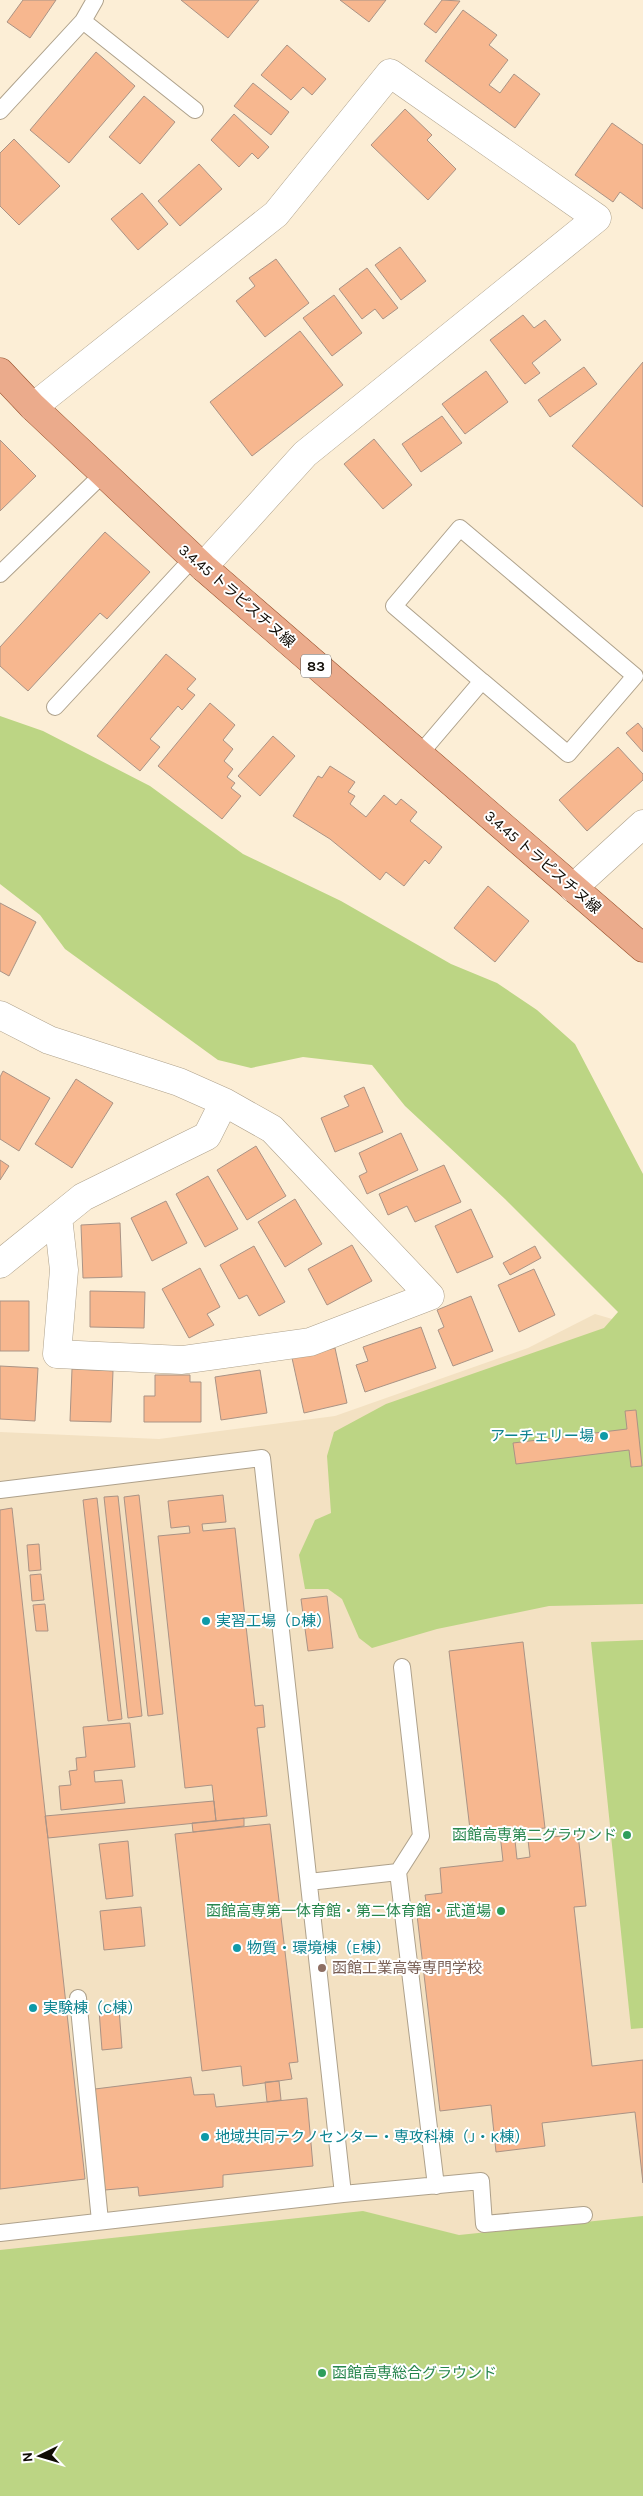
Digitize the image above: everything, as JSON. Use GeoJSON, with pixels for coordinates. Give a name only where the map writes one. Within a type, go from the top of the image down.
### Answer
{"type":"FeatureCollection","features":[{"type":"Feature","properties":{"kind":"main road","name":"3.4.45 トラピスチヌ線"},"geometry":{"type":"LineString","coordinates":[[0,372],[33,407],[198,563],[643,948]]}},
{"type":"Feature","properties":{"kind":"street"},"geometry":{"type":"LineString","coordinates":[[33,407],[276,214],[390,73],[597,218],[305,454],[198,563]]}},
{"type":"Feature","properties":{"kind":"street"},"geometry":{"type":"LineString","coordinates":[[573,888],[643,824]]}},
{"type":"Feature","properties":{"kind":"street"},"geometry":{"type":"LineString","coordinates":[[0,1015],[49,1040],[179,1082],[224,1102],[272,1129],[430,1296],[310,1342],[182,1360],[57,1354],[64,1270],[58,1217]]}},
{"type":"Feature","properties":{"kind":"street"},"geometry":{"type":"LineString","coordinates":[[0,1264],[83,1197],[206,1136],[224,1102]]}},
{"type":"Feature","properties":{"kind":"lane"},"geometry":{"type":"LineString","coordinates":[[0,111],[84,21],[95,0]]}},
{"type":"Feature","properties":{"kind":"lane"},"geometry":{"type":"LineString","coordinates":[[84,21],[195,110]]}},
{"type":"Feature","properties":{"kind":"lane"},"geometry":{"type":"LineString","coordinates":[[0,574],[103,474]]}},
{"type":"Feature","properties":{"kind":"lane"},"geometry":{"type":"LineString","coordinates":[[419,755],[482,681],[568,754],[635,676],[460,528],[394,606],[484,683]]}},
{"type":"Feature","properties":{"kind":"lane"},"geometry":{"type":"LineString","coordinates":[[55,707],[198,563]]}},
{"type":"Feature","properties":{"kind":"lane"},"geometry":{"type":"LineString","coordinates":[[0,1490],[262,1458],[343,2194]]}},
{"type":"Feature","properties":{"kind":"lane"},"geometry":{"type":"LineString","coordinates":[[402,1667],[421,1836],[398,1872],[436,2186]]}},
{"type":"Feature","properties":{"kind":"lane"},"geometry":{"type":"LineString","coordinates":[[309,1882],[398,1872]]}},
{"type":"Feature","properties":{"kind":"lane"},"geometry":{"type":"LineString","coordinates":[[78,1998],[100,2222]]}},
{"type":"Feature","properties":{"kind":"lane"},"geometry":{"type":"LineString","coordinates":[[0,2233],[343,2194],[481,2182],[484,2224],[584,2215]]}},
{"type":"Feature","properties":{"kind":"shaded area","name":"函館工業高等専門学校"},"geometry":{"type":"Polygon","coordinates":[[[595,1314],[643,1328],[643,2496],[0,2496],[0,1432],[159,1439],[335,1416],[528,1348],[595,1314]]]}},
{"type":"Feature","properties":{"kind":"green space"},"geometry":{"type":"Polygon","coordinates":[[[0,716],[43,731],[150,786],[243,854],[341,901],[451,964],[497,983],[537,1010],[575,1044],[643,1174],[643,1604],[549,1606],[437,1629],[372,1648],[359,1638],[342,1599],[328,1589],[305,1589],[299,1555],[315,1520],[331,1513],[327,1456],[334,1432],[386,1404],[604,1328],[618,1312],[505,1199],[405,1106],[372,1065],[303,1057],[251,1068],[218,1060],[65,949],[40,915],[0,884],[0,716]]]}},
{"type":"Feature","properties":{"kind":"green space","name":"函館高専第二グラウンド"},"geometry":{"type":"Polygon","coordinates":[[[643,1640],[643,2028],[631,2029],[591,1642],[643,1640]]]}},
{"type":"Feature","properties":{"kind":"green space","name":"函館高専総合グラウンド"},"geometry":{"type":"Polygon","coordinates":[[[363,2211],[459,2235],[643,2216],[643,2496],[0,2496],[0,2250],[363,2211]]]}},
{"type":"Feature","properties":{"kind":"building"},"geometry":{"type":"Polygon","coordinates":[[[23,0],[56,0],[30,38],[7,22],[23,0]]]}},
{"type":"Feature","properties":{"kind":"building"},"geometry":{"type":"Polygon","coordinates":[[[181,0],[259,0],[228,38],[181,0]]]}},
{"type":"Feature","properties":{"kind":"building"},"geometry":{"type":"Polygon","coordinates":[[[340,0],[386,0],[369,22],[340,0]]]}},
{"type":"Feature","properties":{"kind":"building"},"geometry":{"type":"Polygon","coordinates":[[[442,0],[460,1],[436,33],[424,24],[442,0]]]}},
{"type":"Feature","properties":{"kind":"building"},"geometry":{"type":"Polygon","coordinates":[[[463,10],[497,35],[489,45],[508,60],[489,85],[500,93],[514,74],[540,94],[515,128],[425,61],[463,10]]]}},
{"type":"Feature","properties":{"kind":"building"},"geometry":{"type":"Polygon","coordinates":[[[287,45],[326,79],[312,95],[303,87],[291,100],[261,75],[287,45]]]}},
{"type":"Feature","properties":{"kind":"building"},"geometry":{"type":"Polygon","coordinates":[[[96,52],[135,86],[69,163],[30,130],[96,52]]]}},
{"type":"Feature","properties":{"kind":"building"},"geometry":{"type":"Polygon","coordinates":[[[253,83],[289,112],[271,135],[234,106],[253,83]]]}},
{"type":"Feature","properties":{"kind":"building"},"geometry":{"type":"Polygon","coordinates":[[[144,96],[175,122],[140,164],[109,137],[144,96]]]}},
{"type":"Feature","properties":{"kind":"building"},"geometry":{"type":"Polygon","coordinates":[[[405,109],[432,135],[427,140],[456,169],[428,200],[371,145],[405,109]]]}},
{"type":"Feature","properties":{"kind":"building"},"geometry":{"type":"Polygon","coordinates":[[[234,114],[269,147],[258,159],[252,153],[239,167],[211,140],[234,114]]]}},
{"type":"Feature","properties":{"kind":"building"},"geometry":{"type":"Polygon","coordinates":[[[612,123],[643,145],[643,209],[620,192],[613,202],[575,175],[612,123]]]}},
{"type":"Feature","properties":{"kind":"building"},"geometry":{"type":"Polygon","coordinates":[[[14,139],[60,186],[19,225],[0,206],[0,153],[14,139]]]}},
{"type":"Feature","properties":{"kind":"building"},"geometry":{"type":"Polygon","coordinates":[[[199,164],[222,189],[180,226],[158,201],[199,164]]]}},
{"type":"Feature","properties":{"kind":"building"},"geometry":{"type":"Polygon","coordinates":[[[142,193],[168,224],[138,250],[111,219],[142,193]]]}},
{"type":"Feature","properties":{"kind":"building"},"geometry":{"type":"Polygon","coordinates":[[[400,247],[426,281],[401,300],[375,265],[400,247]]]}},
{"type":"Feature","properties":{"kind":"building"},"geometry":{"type":"Polygon","coordinates":[[[276,259],[309,303],[265,337],[236,301],[255,286],[249,278],[276,259]]]}},
{"type":"Feature","properties":{"kind":"building"},"geometry":{"type":"Polygon","coordinates":[[[367,268],[398,308],[383,319],[375,309],[362,319],[339,289],[367,268]]]}},
{"type":"Feature","properties":{"kind":"building"},"geometry":{"type":"Polygon","coordinates":[[[334,295],[362,333],[332,356],[303,318],[334,295]]]}},
{"type":"Feature","properties":{"kind":"building"},"geometry":{"type":"Polygon","coordinates":[[[523,315],[534,328],[545,320],[561,340],[532,363],[540,373],[525,384],[490,340],[523,315]]]}},
{"type":"Feature","properties":{"kind":"building"},"geometry":{"type":"Polygon","coordinates":[[[300,331],[343,385],[252,456],[210,402],[300,331]]]}},
{"type":"Feature","properties":{"kind":"building"},"geometry":{"type":"Polygon","coordinates":[[[643,362],[643,507],[572,446],[643,362]]]}},
{"type":"Feature","properties":{"kind":"building"},"geometry":{"type":"Polygon","coordinates":[[[584,367],[597,384],[550,417],[538,400],[584,367]]]}},
{"type":"Feature","properties":{"kind":"building"},"geometry":{"type":"Polygon","coordinates":[[[486,371],[508,402],[465,434],[442,404],[486,371]]]}},
{"type":"Feature","properties":{"kind":"building"},"geometry":{"type":"Polygon","coordinates":[[[442,416],[462,443],[421,472],[402,444],[442,416]]]}},
{"type":"Feature","properties":{"kind":"building"},"geometry":{"type":"Polygon","coordinates":[[[374,439],[412,485],[383,509],[344,464],[374,439]]]}},
{"type":"Feature","properties":{"kind":"building"},"geometry":{"type":"Polygon","coordinates":[[[0,440],[36,476],[0,511],[0,440]]]}},
{"type":"Feature","properties":{"kind":"building"},"geometry":{"type":"Polygon","coordinates":[[[105,532],[150,572],[107,619],[100,613],[28,691],[0,666],[0,647],[105,532]]]}},
{"type":"Feature","properties":{"kind":"building"},"geometry":{"type":"Polygon","coordinates":[[[166,654],[196,679],[187,689],[195,695],[182,710],[178,706],[150,739],[160,747],[140,771],[97,736],[166,654]]]}},
{"type":"Feature","properties":{"kind":"building"},"geometry":{"type":"Polygon","coordinates":[[[210,703],[235,725],[223,740],[233,749],[224,761],[233,769],[227,777],[235,783],[231,788],[241,796],[222,819],[158,766],[210,703]]]}},
{"type":"Feature","properties":{"kind":"building"},"geometry":{"type":"Polygon","coordinates":[[[638,723],[643,729],[643,752],[626,733],[638,723]]]}},
{"type":"Feature","properties":{"kind":"building"},"geometry":{"type":"Polygon","coordinates":[[[273,736],[295,756],[260,796],[238,776],[273,736]]]}},
{"type":"Feature","properties":{"kind":"building"},"geometry":{"type":"Polygon","coordinates":[[[618,747],[643,774],[643,780],[587,831],[559,800],[618,747]]]}},
{"type":"Feature","properties":{"kind":"building"},"geometry":{"type":"Polygon","coordinates":[[[330,766],[355,782],[348,792],[355,796],[350,804],[366,817],[384,795],[396,805],[401,799],[417,812],[410,821],[442,847],[429,864],[425,860],[404,886],[386,872],[380,880],[330,839],[293,816],[318,776],[322,778],[330,766]]]}},
{"type":"Feature","properties":{"kind":"building"},"geometry":{"type":"Polygon","coordinates":[[[488,886],[529,921],[495,962],[454,928],[488,886]]]}},
{"type":"Feature","properties":{"kind":"building"},"geometry":{"type":"Polygon","coordinates":[[[0,903],[36,922],[9,976],[0,971],[0,903]]]}},
{"type":"Feature","properties":{"kind":"building"},"geometry":{"type":"Polygon","coordinates":[[[3,1071],[50,1098],[19,1151],[0,1139],[0,1077],[3,1071]]]}},
{"type":"Feature","properties":{"kind":"building"},"geometry":{"type":"Polygon","coordinates":[[[76,1079],[113,1103],[72,1168],[35,1144],[76,1079]]]}},
{"type":"Feature","properties":{"kind":"building"},"geometry":{"type":"Polygon","coordinates":[[[364,1087],[383,1132],[335,1152],[321,1118],[349,1106],[344,1096],[364,1087]]]}},
{"type":"Feature","properties":{"kind":"building"},"geometry":{"type":"Polygon","coordinates":[[[401,1133],[418,1170],[367,1194],[359,1176],[367,1172],[359,1153],[401,1133]]]}},
{"type":"Feature","properties":{"kind":"building"},"geometry":{"type":"Polygon","coordinates":[[[256,1146],[286,1196],[247,1220],[217,1170],[256,1146]]]}},
{"type":"Feature","properties":{"kind":"building"},"geometry":{"type":"Polygon","coordinates":[[[0,1160],[9,1166],[0,1180],[0,1160]]]}},
{"type":"Feature","properties":{"kind":"building"},"geometry":{"type":"Polygon","coordinates":[[[444,1165],[461,1202],[415,1222],[407,1206],[388,1215],[379,1194],[444,1165]]]}},
{"type":"Feature","properties":{"kind":"building"},"geometry":{"type":"Polygon","coordinates":[[[208,1176],[238,1229],[205,1247],[176,1194],[208,1176]]]}},
{"type":"Feature","properties":{"kind":"building"},"geometry":{"type":"Polygon","coordinates":[[[295,1199],[322,1244],[285,1267],[258,1222],[295,1199]]]}},
{"type":"Feature","properties":{"kind":"building"},"geometry":{"type":"Polygon","coordinates":[[[166,1201],[187,1243],[152,1261],[131,1218],[166,1201]]]}},
{"type":"Feature","properties":{"kind":"building"},"geometry":{"type":"Polygon","coordinates":[[[471,1209],[493,1257],[457,1273],[435,1226],[471,1209]]]}},
{"type":"Feature","properties":{"kind":"building"},"geometry":{"type":"Polygon","coordinates":[[[120,1223],[122,1277],[83,1278],[81,1225],[120,1223]]]}},
{"type":"Feature","properties":{"kind":"building"},"geometry":{"type":"Polygon","coordinates":[[[352,1245],[372,1281],[327,1305],[308,1269],[352,1245]]]}},
{"type":"Feature","properties":{"kind":"building"},"geometry":{"type":"Polygon","coordinates":[[[254,1246],[285,1302],[259,1316],[247,1295],[239,1299],[220,1265],[254,1246]]]}},
{"type":"Feature","properties":{"kind":"building"},"geometry":{"type":"Polygon","coordinates":[[[535,1246],[541,1258],[510,1275],[503,1263],[535,1246]]]}},
{"type":"Feature","properties":{"kind":"building"},"geometry":{"type":"Polygon","coordinates":[[[200,1268],[220,1307],[207,1314],[214,1325],[189,1338],[162,1289],[200,1268]]]}},
{"type":"Feature","properties":{"kind":"building"},"geometry":{"type":"Polygon","coordinates":[[[534,1269],[555,1315],[519,1332],[498,1285],[534,1269]]]}},
{"type":"Feature","properties":{"kind":"building"},"geometry":{"type":"Polygon","coordinates":[[[90,1291],[145,1292],[144,1328],[90,1327],[90,1291]]]}},
{"type":"Feature","properties":{"kind":"building"},"geometry":{"type":"Polygon","coordinates":[[[471,1296],[493,1351],[453,1366],[438,1330],[444,1327],[437,1310],[471,1296]]]}},
{"type":"Feature","properties":{"kind":"building"},"geometry":{"type":"Polygon","coordinates":[[[0,1301],[29,1301],[29,1351],[0,1351],[0,1301]]]}},
{"type":"Feature","properties":{"kind":"building"},"geometry":{"type":"Polygon","coordinates":[[[421,1327],[436,1368],[365,1392],[356,1365],[368,1361],[363,1347],[421,1327]]]}},
{"type":"Feature","properties":{"kind":"building"},"geometry":{"type":"Polygon","coordinates":[[[335,1348],[347,1403],[304,1413],[292,1358],[335,1348]]]}},
{"type":"Feature","properties":{"kind":"building"},"geometry":{"type":"Polygon","coordinates":[[[0,1366],[38,1368],[35,1421],[0,1419],[0,1366]]]}},
{"type":"Feature","properties":{"kind":"building"},"geometry":{"type":"Polygon","coordinates":[[[72,1369],[113,1371],[111,1422],[70,1421],[72,1369]]]}},
{"type":"Feature","properties":{"kind":"building"},"geometry":{"type":"Polygon","coordinates":[[[260,1370],[267,1413],[221,1420],[215,1377],[260,1370]]]}},
{"type":"Feature","properties":{"kind":"building"},"geometry":{"type":"Polygon","coordinates":[[[155,1375],[190,1375],[190,1382],[201,1382],[201,1422],[144,1422],[144,1396],[155,1396],[155,1375]]]}},
{"type":"Feature","properties":{"kind":"building","name":"アーチェリー場"},"geometry":{"type":"Polygon","coordinates":[[[636,1410],[642,1466],[631,1467],[629,1450],[516,1464],[513,1443],[627,1429],[625,1411],[636,1410]]]}},
{"type":"Feature","properties":{"kind":"building"},"geometry":{"type":"Polygon","coordinates":[[[139,1495],[163,1714],[148,1716],[124,1497],[139,1495]]]}},
{"type":"Feature","properties":{"kind":"building","name":"実習工場（D棟）"},"geometry":{"type":"Polygon","coordinates":[[[223,1495],[226,1522],[202,1524],[203,1531],[235,1528],[255,1706],[263,1705],[265,1727],[257,1728],[267,1816],[216,1821],[212,1785],[185,1788],[158,1536],[190,1533],[189,1526],[171,1528],[168,1501],[223,1495]]]}},
{"type":"Feature","properties":{"kind":"building"},"geometry":{"type":"Polygon","coordinates":[[[118,1496],[142,1716],[128,1718],[104,1497],[118,1496]]]}},
{"type":"Feature","properties":{"kind":"building"},"geometry":{"type":"Polygon","coordinates":[[[97,1498],[122,1719],[108,1721],[83,1500],[97,1498]]]}},
{"type":"Feature","properties":{"kind":"building","name":"実験棟（C棟）"},"geometry":{"type":"Polygon","coordinates":[[[12,1508],[85,2179],[0,2189],[0,1510],[12,1508]]]}},
{"type":"Feature","properties":{"kind":"building"},"geometry":{"type":"Polygon","coordinates":[[[39,1544],[41,1570],[29,1571],[27,1545],[39,1544]]]}},
{"type":"Feature","properties":{"kind":"building"},"geometry":{"type":"Polygon","coordinates":[[[41,1574],[44,1600],[32,1601],[30,1575],[41,1574]]]}},
{"type":"Feature","properties":{"kind":"building"},"geometry":{"type":"Polygon","coordinates":[[[327,1596],[333,1648],[308,1651],[301,1599],[327,1596]]]}},
{"type":"Feature","properties":{"kind":"building"},"geometry":{"type":"Polygon","coordinates":[[[45,1604],[48,1631],[36,1631],[33,1605],[45,1604]]]}},
{"type":"Feature","properties":{"kind":"building","name":"函館高専第一体育館・第二体育館・武道場"},"geometry":{"type":"Polygon","coordinates":[[[523,1642],[545,1828],[514,1831],[517,1859],[530,1857],[528,1840],[578,1834],[586,1906],[574,1907],[592,2066],[643,2060],[643,2183],[635,2112],[542,2123],[545,2146],[496,2152],[491,2105],[440,2111],[417,1915],[428,1914],[425,1895],[442,1893],[440,1868],[503,1861],[500,1834],[471,1838],[449,1651],[523,1642]]]}},
{"type":"Feature","properties":{"kind":"building"},"geometry":{"type":"Polygon","coordinates":[[[130,1723],[135,1767],[94,1771],[95,1782],[122,1780],[125,1803],[61,1810],[59,1786],[71,1785],[69,1771],[77,1770],[76,1758],[86,1757],[83,1727],[130,1723]]]}},
{"type":"Feature","properties":{"kind":"building"},"geometry":{"type":"Polygon","coordinates":[[[214,1801],[216,1821],[48,1838],[45,1816],[214,1801]]]}},
{"type":"Feature","properties":{"kind":"building"},"geometry":{"type":"Polygon","coordinates":[[[244,1818],[244,1826],[193,1832],[192,1823],[244,1818]]]}},
{"type":"Feature","properties":{"kind":"building","name":"物質・環境棟（E棟）"},"geometry":{"type":"Polygon","coordinates":[[[270,1824],[298,2062],[289,2063],[292,2079],[243,2086],[241,2066],[202,2071],[175,1834],[270,1824]]]}},
{"type":"Feature","properties":{"kind":"building"},"geometry":{"type":"Polygon","coordinates":[[[128,1841],[133,1896],[106,1899],[99,1844],[128,1841]]]}},
{"type":"Feature","properties":{"kind":"building"},"geometry":{"type":"Polygon","coordinates":[[[141,1907],[145,1946],[104,1950],[100,1911],[141,1907]]]}},
{"type":"Feature","properties":{"kind":"building"},"geometry":{"type":"Polygon","coordinates":[[[119,2009],[122,2048],[102,2050],[99,2010],[119,2009]]]}},
{"type":"Feature","properties":{"kind":"building","name":"地域共同テクノセンター・専攻科棟（J・K棟）"},"geometry":{"type":"Polygon","coordinates":[[[191,2077],[194,2095],[214,2094],[216,2107],[307,2098],[313,2166],[223,2175],[223,2187],[139,2196],[138,2187],[105,2190],[95,2089],[191,2077]]]}},
{"type":"Feature","properties":{"kind":"building"},"geometry":{"type":"Polygon","coordinates":[[[279,2081],[281,2100],[267,2102],[265,2082],[279,2081]]]}},
{"type":"Feature","properties":{"kind":"place","name":"アーチェリー場"},"geometry":{"type":"Point","coordinates":[604,1436]}},
{"type":"Feature","properties":{"kind":"place","name":"実習工場（D棟）"},"geometry":{"type":"Point","coordinates":[206,1621]}},
{"type":"Feature","properties":{"kind":"place","name":"函館高専第二グラウンド"},"geometry":{"type":"Point","coordinates":[627,1835]}},
{"type":"Feature","properties":{"kind":"place","name":"函館高専第一体育館・第二体育館・武道場"},"geometry":{"type":"Point","coordinates":[501,1911]}},
{"type":"Feature","properties":{"kind":"place","name":"物質・環境棟（E棟）"},"geometry":{"type":"Point","coordinates":[237,1948]}},
{"type":"Feature","properties":{"kind":"place","name":"函館工業高等専門学校"},"geometry":{"type":"Point","coordinates":[322,1968]}},
{"type":"Feature","properties":{"kind":"place","name":"実験棟（C棟）"},"geometry":{"type":"Point","coordinates":[33,2008]}},
{"type":"Feature","properties":{"kind":"place","name":"地域共同テクノセンター・専攻科棟（J・K棟）"},"geometry":{"type":"Point","coordinates":[205,2137]}},
{"type":"Feature","properties":{"kind":"place","name":"函館高専総合グラウンド"},"geometry":{"type":"Point","coordinates":[322,2373]}}]}
